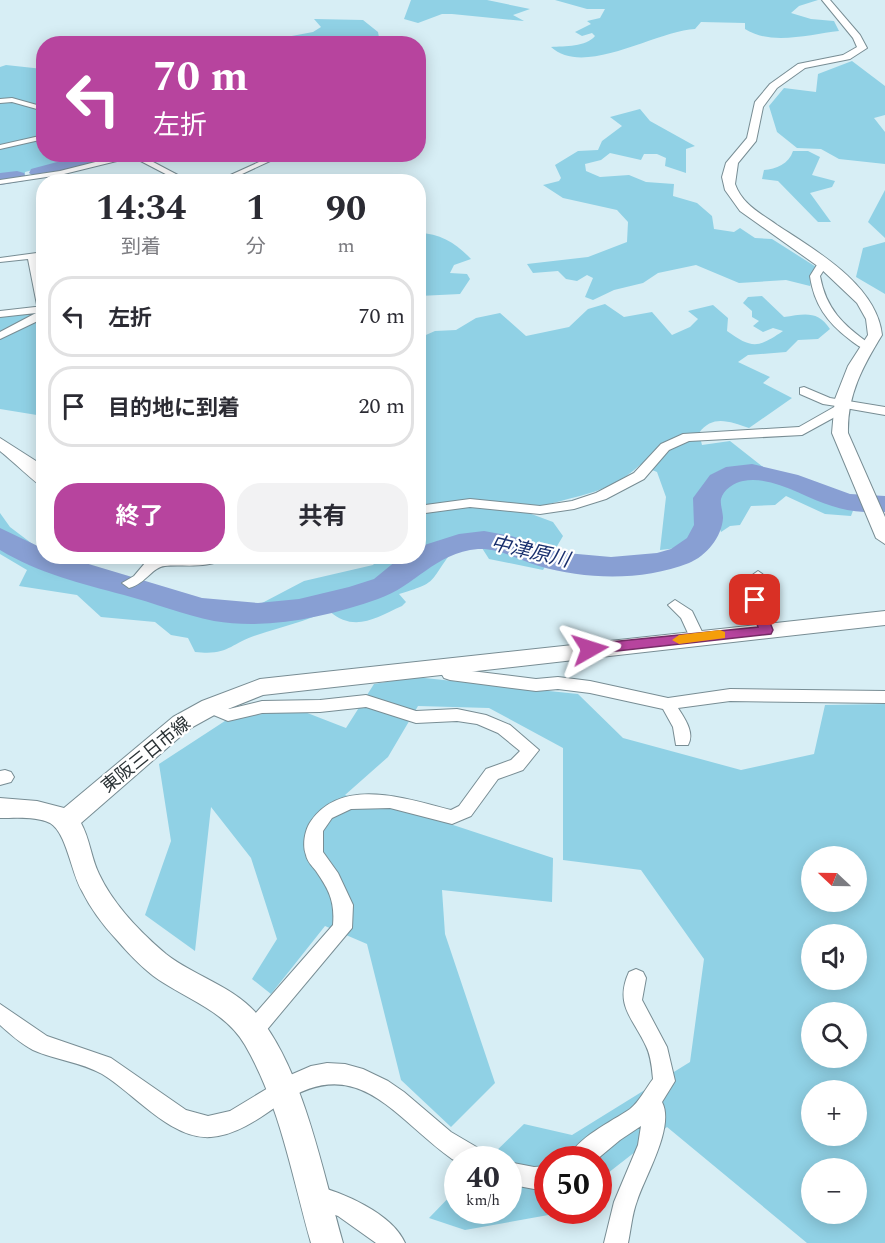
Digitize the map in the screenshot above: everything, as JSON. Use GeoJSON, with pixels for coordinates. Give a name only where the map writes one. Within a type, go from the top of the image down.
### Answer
{"type":"FeatureCollection","features":[{"type":"Feature","properties":{"kind":"main road","name":"東阪三日市線"},"geometry":{"type":"LineString","coordinates":[[66,821],[181,723],[210,706],[260,687],[885,618]]}},
{"type":"Feature","properties":{"kind":"main road"},"geometry":{"type":"LineString","coordinates":[[0,807],[50,813],[66,821],[75,837],[85,873],[107,908],[129,934],[157,963],[238,1014],[253,1031],[283,1090],[327,1243]]}},
{"type":"Feature","properties":{"kind":"street"},"geometry":{"type":"LineString","coordinates":[[826,0],[839,19],[860,39],[862,48],[853,56],[800,66],[788,73],[764,97],[757,108],[752,138],[732,164],[728,184],[732,195],[744,208],[824,262],[858,292],[871,312],[876,329],[875,336],[866,346],[841,406],[840,433],[862,489],[885,538]]}},
{"type":"Feature","properties":{"kind":"street"},"geometry":{"type":"LineString","coordinates":[[0,101],[12,100],[36,107]]}},
{"type":"Feature","properties":{"kind":"street"},"geometry":{"type":"LineString","coordinates":[[0,147],[36,139]]}},
{"type":"Feature","properties":{"kind":"street"},"geometry":{"type":"LineString","coordinates":[[0,152],[36,145]]}},
{"type":"Feature","properties":{"kind":"street"},"geometry":{"type":"LineString","coordinates":[[53,174],[105,162]]}},
{"type":"Feature","properties":{"kind":"street"},"geometry":{"type":"LineString","coordinates":[[148,162],[172,174]]}},
{"type":"Feature","properties":{"kind":"street"},"geometry":{"type":"LineString","coordinates":[[236,174],[263,162]]}},
{"type":"Feature","properties":{"kind":"street"},"geometry":{"type":"LineString","coordinates":[[0,182],[36,177]]}},
{"type":"Feature","properties":{"kind":"street"},"geometry":{"type":"LineString","coordinates":[[0,260],[36,255]]}},
{"type":"Feature","properties":{"kind":"street"},"geometry":{"type":"LineString","coordinates":[[32,256],[36,275]]}},
{"type":"Feature","properties":{"kind":"street"},"geometry":{"type":"LineString","coordinates":[[824,262],[815,276],[824,311],[844,331],[866,346]]}},
{"type":"Feature","properties":{"kind":"street"},"geometry":{"type":"LineString","coordinates":[[0,314],[36,310]]}},
{"type":"Feature","properties":{"kind":"street"},"geometry":{"type":"LineString","coordinates":[[0,336],[36,319]]}},
{"type":"Feature","properties":{"kind":"street"},"geometry":{"type":"LineString","coordinates":[[31,322],[36,323]]}},
{"type":"Feature","properties":{"kind":"street"},"geometry":{"type":"LineString","coordinates":[[804,391],[841,406],[885,411]]}},
{"type":"Feature","properties":{"kind":"street"},"geometry":{"type":"LineString","coordinates":[[426,509],[470,503],[540,510],[574,505],[601,496],[639,476],[665,447],[687,437],[802,431],[841,406]]}},
{"type":"Feature","properties":{"kind":"street"},"geometry":{"type":"LineString","coordinates":[[0,444],[30,465],[36,473]]}},
{"type":"Feature","properties":{"kind":"street"},"geometry":{"type":"LineString","coordinates":[[129,584],[139,579],[150,566],[155,564]]}},
{"type":"Feature","properties":{"kind":"street"},"geometry":{"type":"LineString","coordinates":[[758,576],[755,600],[766,630]]}},
{"type":"Feature","properties":{"kind":"street"},"geometry":{"type":"LineString","coordinates":[[675,605],[687,615],[697,638]]}},
{"type":"Feature","properties":{"kind":"street"},"geometry":{"type":"LineString","coordinates":[[444,665],[450,674],[460,676],[483,676],[536,686],[558,683],[590,687],[668,704],[730,695],[885,697]]}},
{"type":"Feature","properties":{"kind":"street"},"geometry":{"type":"LineString","coordinates":[[210,706],[228,715],[262,706],[320,706],[366,701],[416,717],[457,715],[480,719],[504,729],[531,750],[517,765],[492,774],[465,812],[452,817],[390,801],[349,802],[326,813],[314,830],[314,854],[331,878],[344,905],[342,928],[253,1031]]}},
{"type":"Feature","properties":{"kind":"street"},"geometry":{"type":"LineString","coordinates":[[668,704],[681,727],[682,741]]}},
{"type":"Feature","properties":{"kind":"street"},"geometry":{"type":"LineString","coordinates":[[595,1146],[612,1132],[640,1115],[664,1081],[662,1056],[654,1037],[632,1001],[636,978]]}},
{"type":"Feature","properties":{"kind":"street"},"geometry":{"type":"LineString","coordinates":[[0,1013],[38,1042],[111,1068],[159,1106],[180,1118],[203,1125],[221,1126],[303,1079],[325,1072],[362,1078],[381,1089],[455,1146]]}},
{"type":"Feature","properties":{"kind":"street"},"geometry":{"type":"LineString","coordinates":[[616,1243],[625,1202],[649,1145],[655,1110],[648,1104]]}},
{"type":"Feature","properties":{"kind":"street"},"geometry":{"type":"LineString","coordinates":[[313,1196],[331,1200],[351,1209],[369,1221],[393,1243]]}},
{"type":"Feature","properties":{"kind":"shaded area"},"geometry":{"type":"Polygon","coordinates":[[[411,0],[487,0],[530,9],[513,15],[524,21],[442,14],[418,23],[404,19],[411,0]]]}},
{"type":"Feature","properties":{"kind":"shaded area"},"geometry":{"type":"Polygon","coordinates":[[[555,0],[818,0],[799,6],[791,13],[811,19],[834,21],[839,31],[779,38],[755,34],[745,29],[745,23],[701,22],[695,29],[680,31],[622,50],[582,57],[565,55],[551,47],[575,45],[591,40],[595,36],[592,33],[582,36],[575,32],[591,24],[587,21],[600,18],[605,9],[587,9],[555,0]]]}},
{"type":"Feature","properties":{"kind":"shaded area"},"geometry":{"type":"Polygon","coordinates":[[[314,19],[363,20],[378,32],[379,36],[292,36],[313,32],[321,27],[314,19]]]}},
{"type":"Feature","properties":{"kind":"shaded area"},"geometry":{"type":"Polygon","coordinates":[[[852,61],[885,86],[885,115],[874,118],[885,132],[885,164],[839,159],[821,149],[797,148],[777,132],[769,106],[784,88],[816,92],[818,74],[852,61]]]}},
{"type":"Feature","properties":{"kind":"shaded area"},"geometry":{"type":"Polygon","coordinates":[[[6,65],[36,68],[36,162],[65,162],[25,172],[25,174],[0,178],[0,67],[6,65]]]}},
{"type":"Feature","properties":{"kind":"shaded area"},"geometry":{"type":"Polygon","coordinates":[[[640,109],[650,121],[695,146],[686,149],[686,173],[665,166],[666,158],[657,154],[644,154],[641,160],[610,153],[601,160],[585,164],[586,171],[600,177],[629,175],[646,182],[674,184],[673,196],[697,203],[712,216],[714,229],[734,232],[740,228],[755,238],[772,239],[816,267],[810,286],[786,280],[739,283],[696,265],[658,273],[643,283],[614,290],[593,300],[585,297],[593,278],[587,275],[577,281],[566,279],[558,271],[533,273],[527,264],[588,257],[627,242],[628,222],[617,210],[563,198],[543,185],[559,181],[561,178],[555,165],[578,151],[598,150],[602,141],[622,126],[610,117],[640,109]]]}},
{"type":"Feature","properties":{"kind":"shaded area"},"geometry":{"type":"Polygon","coordinates":[[[793,151],[808,151],[820,157],[812,175],[835,181],[832,187],[810,193],[831,222],[818,222],[778,181],[762,179],[764,170],[782,165],[793,151]]]}},
{"type":"Feature","properties":{"kind":"shaded area"},"geometry":{"type":"Polygon","coordinates":[[[885,190],[885,238],[868,222],[885,190]]]}},
{"type":"Feature","properties":{"kind":"shaded area"},"geometry":{"type":"Polygon","coordinates":[[[426,234],[448,240],[471,259],[454,265],[450,273],[467,274],[470,279],[460,294],[426,296],[426,234]]]}},
{"type":"Feature","properties":{"kind":"shaded area"},"geometry":{"type":"Polygon","coordinates":[[[885,242],[885,294],[856,277],[863,248],[885,242]]]}},
{"type":"Feature","properties":{"kind":"shaded area"},"geometry":{"type":"Polygon","coordinates":[[[762,296],[784,317],[804,314],[815,316],[830,329],[818,339],[798,340],[786,352],[748,355],[738,362],[770,377],[763,383],[792,398],[749,428],[722,421],[710,423],[699,433],[702,445],[730,441],[787,486],[854,508],[851,516],[825,514],[786,496],[775,505],[751,506],[740,525],[730,526],[721,532],[715,515],[694,517],[697,534],[687,547],[660,550],[666,497],[657,472],[640,465],[613,484],[599,490],[526,512],[553,522],[563,536],[543,570],[489,559],[482,548],[473,547],[451,553],[427,584],[399,594],[406,602],[402,606],[374,619],[348,621],[338,618],[329,611],[248,638],[222,651],[206,653],[195,652],[188,638],[171,635],[155,622],[101,617],[77,595],[19,586],[27,570],[0,554],[0,513],[10,527],[36,547],[36,564],[74,564],[94,572],[161,590],[191,612],[239,615],[304,581],[374,564],[426,564],[426,335],[435,331],[456,330],[476,318],[500,313],[526,336],[569,327],[588,309],[605,304],[624,317],[652,312],[672,335],[690,327],[698,319],[688,311],[713,305],[728,318],[727,331],[743,341],[761,343],[783,331],[773,328],[763,332],[753,326],[759,321],[752,317],[752,311],[743,303],[748,297],[762,296]]]}},
{"type":"Feature","properties":{"kind":"shaded area"},"geometry":{"type":"Polygon","coordinates":[[[36,313],[36,415],[0,409],[0,316],[36,313]]]}},
{"type":"Feature","properties":{"kind":"shaded area"},"geometry":{"type":"Polygon","coordinates":[[[415,677],[578,694],[623,738],[741,770],[814,754],[825,705],[885,704],[885,1243],[807,1243],[667,1127],[612,1170],[612,1146],[534,1146],[534,1218],[522,1220],[522,1146],[501,1146],[524,1124],[572,1135],[690,1062],[704,959],[641,870],[563,860],[563,748],[489,708],[418,706],[388,757],[345,795],[435,819],[553,858],[552,902],[442,890],[445,934],[495,1083],[451,1127],[401,1080],[367,944],[325,926],[271,994],[252,979],[277,939],[251,858],[211,807],[195,951],[145,915],[171,841],[159,764],[228,719],[297,709],[346,728],[374,684],[415,677]]]}},
{"type":"Feature","properties":{"kind":"shaded area"},"geometry":{"type":"Polygon","coordinates":[[[444,1202],[444,1223],[429,1218],[444,1202]]]}},
{"type":"Feature","properties":{"kind":"shaded area"},"geometry":{"type":"Polygon","coordinates":[[[447,1224],[498,1224],[465,1230],[447,1224]]]}},
{"type":"Feature","properties":{"kind":"waterway"},"geometry":{"type":"LineString","coordinates":[[38,173],[80,162]]}},
{"type":"Feature","properties":{"kind":"waterway"},"geometry":{"type":"LineString","coordinates":[[0,179],[17,177]]}},
{"type":"Feature","properties":{"kind":"waterway","name":"中津原川"},"geometry":{"type":"LineString","coordinates":[[426,555],[450,546],[484,540],[500,542],[566,563],[611,567],[660,562],[681,555],[698,544],[708,525],[707,498],[722,479],[736,473],[752,472],[770,475],[842,501],[857,504],[885,504]]}},
{"type":"Feature","properties":{"kind":"waterway","name":"中津原川"},"geometry":{"type":"LineString","coordinates":[[0,537],[36,557]]}},
{"type":"Feature","properties":{"kind":"waterway","name":"中津原川"},"geometry":{"type":"LineString","coordinates":[[54,564],[210,610],[238,613],[278,612],[340,600],[384,586],[412,564]]}},
{"type":"Feature","properties":{"kind":"slow traffic"},"geometry":{"type":"LineString","coordinates":[[679,640],[720,635]]}},
{"type":"Feature","properties":{"kind":"route"},"geometry":{"type":"LineString","coordinates":[[590,649],[766,630],[755,600]]}}]}
